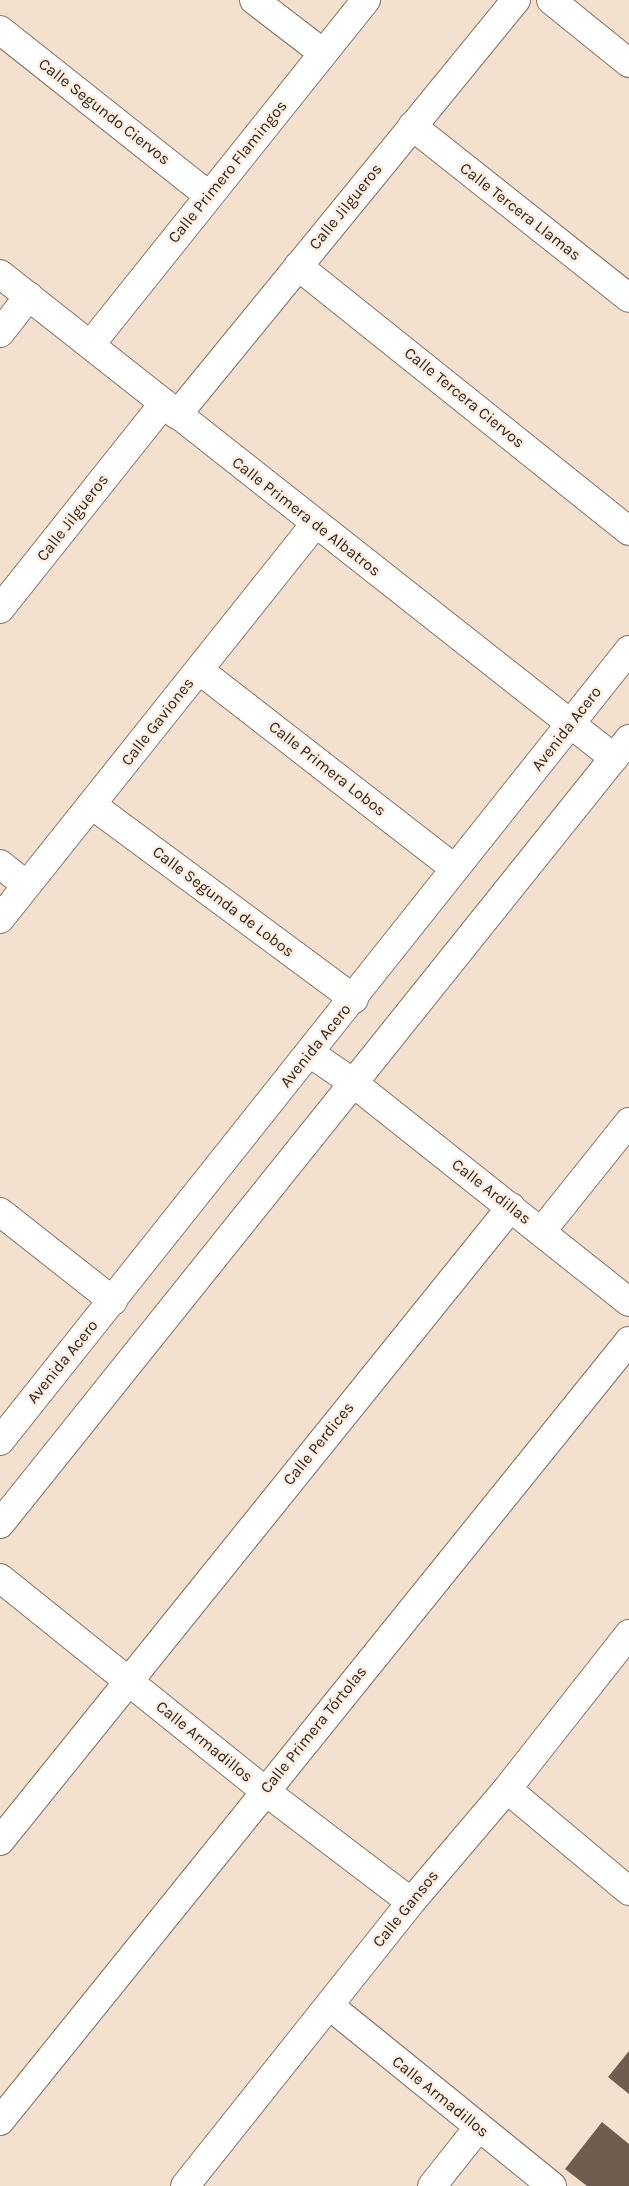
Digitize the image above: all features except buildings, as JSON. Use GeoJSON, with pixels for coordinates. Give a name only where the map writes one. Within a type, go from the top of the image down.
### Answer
{"type":"FeatureCollection","features":[{"type":"Feature","properties":{"kind":"street"},"geometry":{"type":"LineString","coordinates":[[254,0],[323,53]]}},
{"type":"Feature","properties":{"kind":"street","name":"Calle Primero Flamingos"},"geometry":{"type":"LineString","coordinates":[[91,344],[208,195],[366,0]]}},
{"type":"Feature","properties":{"kind":"street","name":"Calle Jilgueros"},"geometry":{"type":"LineString","coordinates":[[0,609],[171,409],[298,266],[516,0]]}},
{"type":"Feature","properties":{"kind":"street"},"geometry":{"type":"LineString","coordinates":[[551,0],[629,63]]}},
{"type":"Feature","properties":{"kind":"street","name":"Calle Segundo Ciervos"},"geometry":{"type":"LineString","coordinates":[[0,30],[208,195]]}},
{"type":"Feature","properties":{"kind":"street","name":"Calle Tercera Llamas"},"geometry":{"type":"LineString","coordinates":[[412,126],[629,298]]}},
{"type":"Feature","properties":{"kind":"street","name":"Calle Tercera Ciervos"},"geometry":{"type":"LineString","coordinates":[[298,266],[629,531]]}},
{"type":"Feature","properties":{"kind":"street","name":"Calle Primera de Albatros"},"geometry":{"type":"LineString","coordinates":[[0,274],[571,725],[621,748]]}},
{"type":"Feature","properties":{"kind":"street"},"geometry":{"type":"LineString","coordinates":[[0,333],[29,296]]}},
{"type":"Feature","properties":{"kind":"street","name":"Calle Gaviones"},"geometry":{"type":"LineString","coordinates":[[0,919],[315,524]]}},
{"type":"Feature","properties":{"kind":"street","name":"Avenida Acero"},"geometry":{"type":"LineString","coordinates":[[2,1435],[354,999],[454,868],[571,725],[629,650]]}},
{"type":"Feature","properties":{"kind":"street","name":"Calle Primera Lobos"},"geometry":{"type":"LineString","coordinates":[[199,670],[454,868]]}},
{"type":"Feature","properties":{"kind":"street"},"geometry":{"type":"LineString","coordinates":[[0,1524],[621,748]]}},
{"type":"Feature","properties":{"kind":"street","name":"Calle Segunda de Lobos"},"geometry":{"type":"LineString","coordinates":[[92,805],[354,999]]}},
{"type":"Feature","properties":{"kind":"street"},"geometry":{"type":"LineString","coordinates":[[0,864],[26,886]]}},
{"type":"Feature","properties":{"kind":"street","name":"Calle Ardillas"},"geometry":{"type":"LineString","coordinates":[[310,1053],[352,1082],[629,1302]]}},
{"type":"Feature","properties":{"kind":"street"},"geometry":{"type":"LineString","coordinates":[[541,1232],[629,1122]]}},
{"type":"Feature","properties":{"kind":"street","name":"Calle Perdices"},"geometry":{"type":"LineString","coordinates":[[0,1841],[511,1207]]}},
{"type":"Feature","properties":{"kind":"street"},"geometry":{"type":"LineString","coordinates":[[0,1212],[112,1301]]}},
{"type":"Feature","properties":{"kind":"street","name":"Calle Primera Tórtolas"},"geometry":{"type":"LineString","coordinates":[[0,2121],[629,1341]]}},
{"type":"Feature","properties":{"kind":"street","name":"Calle Armadillos"},"geometry":{"type":"LineString","coordinates":[[0,1578],[265,1791],[411,1902]]}},
{"type":"Feature","properties":{"kind":"street","name":"Calle Gansos"},"geometry":{"type":"LineString","coordinates":[[185,2186],[411,1902],[507,1789],[629,1634]]}},
{"type":"Feature","properties":{"kind":"street"},"geometry":{"type":"LineString","coordinates":[[507,1789],[629,1891]]}},
{"type":"Feature","properties":{"kind":"street","name":"Calle Armadillos"},"geometry":{"type":"LineString","coordinates":[[330,2006],[478,2128],[552,2186]]}},
{"type":"Feature","properties":{"kind":"street"},"geometry":{"type":"LineString","coordinates":[[432,2186],[478,2128]]}}]}
